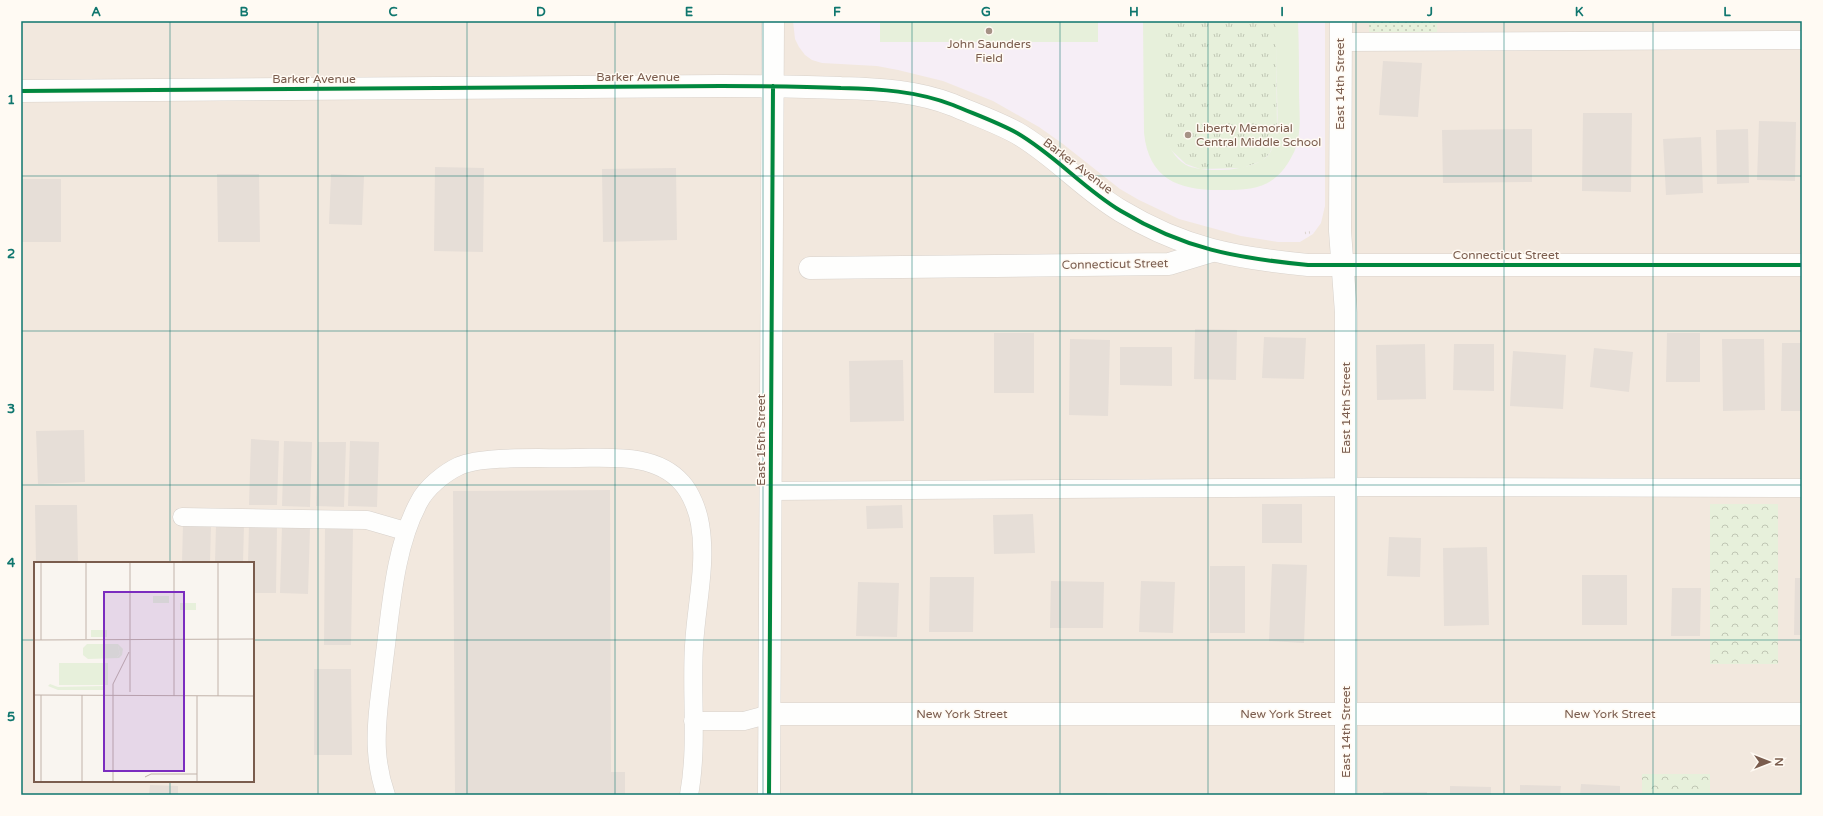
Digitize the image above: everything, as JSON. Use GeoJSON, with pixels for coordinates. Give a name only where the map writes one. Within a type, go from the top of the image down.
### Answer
{"type":"FeatureCollection","features":[{"type":"Feature","properties":{"kind":"street","name":"East 15th Street"},"geometry":{"type":"LineString","coordinates":[[769,795],[773,21]]}},
{"type":"Feature","properties":{"kind":"street","name":"East 14th Street"},"geometry":{"type":"LineString","coordinates":[[1341,31],[1340,231],[1346,313],[1346,795]]}},
{"type":"Feature","properties":{"kind":"street","name":"Barker Avenue"},"geometry":{"type":"LineString","coordinates":[[21,91],[773,86],[883,89],[918,94],[952,105],[1017,133],[1121,211],[1157,230],[1212,251]]}},
{"type":"Feature","properties":{"kind":"street","name":"Connecticut Street"},"geometry":{"type":"LineString","coordinates":[[810,268],[1169,264],[1212,251],[1283,262],[1343,265],[1802,265]]}},
{"type":"Feature","properties":{"kind":"street","name":"New York Street"},"geometry":{"type":"LineString","coordinates":[[770,714],[1802,714]]}},
{"type":"Feature","properties":{"kind":"lane"},"geometry":{"type":"LineString","coordinates":[[1341,31],[1802,40]]}},
{"type":"Feature","properties":{"kind":"lane"},"geometry":{"type":"LineString","coordinates":[[386,795],[382,784],[377,750],[381,691],[392,602],[406,531],[420,500],[439,479],[459,466],[482,460],[613,458],[644,460],[666,470],[682,483],[693,502],[700,524],[702,548],[694,644],[693,771],[689,795]]}},
{"type":"Feature","properties":{"kind":"lane"},"geometry":{"type":"LineString","coordinates":[[771,491],[1346,487],[1802,488]]}},
{"type":"Feature","properties":{"kind":"lane"},"geometry":{"type":"LineString","coordinates":[[182,517],[367,520],[406,531]]}},
{"type":"Feature","properties":{"kind":"lane"},"geometry":{"type":"LineString","coordinates":[[693,721],[744,721],[770,714]]}},
{"type":"Feature","properties":{"kind":"path"},"geometry":{"type":"LineString","coordinates":[[1305,233],[1316,232]]}},
{"type":"Feature","properties":{"kind":"shaded area"},"geometry":{"type":"Polygon","coordinates":[[[21,21],[1802,21],[1802,795],[21,795],[21,21]]]}},
{"type":"Feature","properties":{"kind":"shaded area","name":"Liberty Memorial Central Middle School"},"geometry":{"type":"Polygon","coordinates":[[[793,21],[1325,21],[1325,206],[1321,223],[1313,234],[1300,242],[1278,242],[1241,236],[1179,219],[1120,189],[1039,127],[993,101],[943,81],[898,70],[877,66],[822,63],[812,60],[805,55],[795,39],[793,21]]]}},
{"type":"Feature","properties":{"kind":"green space","name":"John Saunders Field"},"geometry":{"type":"Polygon","coordinates":[[[880,21],[1098,21],[1098,42],[880,42],[880,21]]]}},
{"type":"Feature","properties":{"kind":"green space"},"geometry":{"type":"Polygon","coordinates":[[[1143,21],[1165,21],[1165,133],[1170,147],[1178,159],[1186,165],[1205,170],[1218,170],[1244,167],[1256,163],[1265,158],[1271,151],[1277,129],[1276,21],[1298,21],[1300,116],[1298,141],[1286,166],[1272,180],[1264,185],[1245,189],[1208,190],[1181,185],[1170,180],[1160,172],[1147,149],[1144,133],[1143,21]]]}},
{"type":"Feature","properties":{"kind":"green space"},"geometry":{"type":"Polygon","coordinates":[[[1165,21],[1276,21],[1277,133],[1270,153],[1262,161],[1243,168],[1200,169],[1186,164],[1172,151],[1167,143],[1165,133],[1165,21]]]}},
{"type":"Feature","properties":{"kind":"green space"},"geometry":{"type":"Polygon","coordinates":[[[1369,21],[1437,21],[1437,32],[1369,32],[1369,21]]]}},
{"type":"Feature","properties":{"kind":"green space"},"geometry":{"type":"Polygon","coordinates":[[[1710,504],[1778,504],[1778,664],[1710,664],[1710,504]]]}},
{"type":"Feature","properties":{"kind":"green space"},"geometry":{"type":"Polygon","coordinates":[[[1642,774],[1710,774],[1710,795],[1642,795],[1642,774]]]}},
{"type":"Feature","properties":{"kind":"building"},"geometry":{"type":"Polygon","coordinates":[[[1383,61],[1422,63],[1418,117],[1379,115],[1383,61]]]}},
{"type":"Feature","properties":{"kind":"building"},"geometry":{"type":"Polygon","coordinates":[[[1583,113],[1632,113],[1631,192],[1582,191],[1583,113]]]}},
{"type":"Feature","properties":{"kind":"building"},"geometry":{"type":"Polygon","coordinates":[[[1759,121],[1796,122],[1795,181],[1757,180],[1759,121]]]}},
{"type":"Feature","properties":{"kind":"building"},"geometry":{"type":"Polygon","coordinates":[[[1532,129],[1532,182],[1443,183],[1442,130],[1532,129]]]}},
{"type":"Feature","properties":{"kind":"building"},"geometry":{"type":"Polygon","coordinates":[[[1748,129],[1749,183],[1717,184],[1716,130],[1748,129]]]}},
{"type":"Feature","properties":{"kind":"building"},"geometry":{"type":"Polygon","coordinates":[[[1701,137],[1703,193],[1666,195],[1663,139],[1701,137]]]}},
{"type":"Feature","properties":{"kind":"building"},"geometry":{"type":"Polygon","coordinates":[[[435,167],[484,168],[483,252],[434,251],[435,167]]]}},
{"type":"Feature","properties":{"kind":"building"},"geometry":{"type":"Polygon","coordinates":[[[676,168],[677,240],[603,242],[602,169],[676,168]]]}},
{"type":"Feature","properties":{"kind":"building"},"geometry":{"type":"Polygon","coordinates":[[[217,174],[259,174],[260,242],[218,242],[217,174]]]}},
{"type":"Feature","properties":{"kind":"building"},"geometry":{"type":"Polygon","coordinates":[[[331,174],[364,176],[362,225],[329,224],[331,174]]]}},
{"type":"Feature","properties":{"kind":"building"},"geometry":{"type":"Polygon","coordinates":[[[21,179],[61,179],[61,242],[21,242],[21,179]]]}},
{"type":"Feature","properties":{"kind":"building"},"geometry":{"type":"Polygon","coordinates":[[[1195,329],[1237,330],[1236,380],[1194,379],[1195,329]]]}},
{"type":"Feature","properties":{"kind":"building"},"geometry":{"type":"Polygon","coordinates":[[[994,333],[1034,333],[1034,393],[994,393],[994,333]]]}},
{"type":"Feature","properties":{"kind":"building"},"geometry":{"type":"Polygon","coordinates":[[[1667,333],[1700,333],[1700,382],[1666,382],[1667,333]]]}},
{"type":"Feature","properties":{"kind":"building"},"geometry":{"type":"Polygon","coordinates":[[[1264,337],[1306,338],[1304,379],[1262,378],[1264,337]]]}},
{"type":"Feature","properties":{"kind":"building"},"geometry":{"type":"Polygon","coordinates":[[[1070,339],[1110,340],[1108,416],[1069,415],[1070,339]]]}},
{"type":"Feature","properties":{"kind":"building"},"geometry":{"type":"Polygon","coordinates":[[[1722,339],[1764,339],[1765,410],[1723,411],[1722,339]]]}},
{"type":"Feature","properties":{"kind":"building"},"geometry":{"type":"Polygon","coordinates":[[[1782,343],[1802,343],[1802,411],[1781,411],[1782,343]]]}},
{"type":"Feature","properties":{"kind":"building"},"geometry":{"type":"Polygon","coordinates":[[[1425,344],[1426,399],[1377,400],[1376,345],[1425,344]]]}},
{"type":"Feature","properties":{"kind":"building"},"geometry":{"type":"Polygon","coordinates":[[[1454,344],[1494,344],[1494,391],[1453,390],[1454,344]]]}},
{"type":"Feature","properties":{"kind":"building"},"geometry":{"type":"Polygon","coordinates":[[[1120,347],[1172,347],[1172,386],[1120,385],[1120,347]]]}},
{"type":"Feature","properties":{"kind":"building"},"geometry":{"type":"Polygon","coordinates":[[[1594,348],[1633,352],[1629,392],[1590,387],[1594,348]]]}},
{"type":"Feature","properties":{"kind":"building"},"geometry":{"type":"Polygon","coordinates":[[[1513,351],[1566,355],[1563,409],[1510,406],[1513,351]]]}},
{"type":"Feature","properties":{"kind":"building"},"geometry":{"type":"Polygon","coordinates":[[[903,360],[904,421],[850,422],[849,361],[903,360]]]}},
{"type":"Feature","properties":{"kind":"building"},"geometry":{"type":"Polygon","coordinates":[[[84,430],[85,482],[38,484],[36,431],[84,430]]]}},
{"type":"Feature","properties":{"kind":"building"},"geometry":{"type":"Polygon","coordinates":[[[251,439],[279,441],[277,505],[249,505],[251,439]]]}},
{"type":"Feature","properties":{"kind":"building"},"geometry":{"type":"Polygon","coordinates":[[[284,441],[312,442],[310,507],[282,506],[284,441]]]}},
{"type":"Feature","properties":{"kind":"building"},"geometry":{"type":"Polygon","coordinates":[[[350,441],[379,442],[377,507],[348,506],[350,441]]]}},
{"type":"Feature","properties":{"kind":"building"},"geometry":{"type":"Polygon","coordinates":[[[318,442],[346,442],[344,507],[316,506],[318,442]]]}},
{"type":"Feature","properties":{"kind":"building"},"geometry":{"type":"Polygon","coordinates":[[[610,490],[611,772],[625,772],[625,795],[455,795],[453,491],[610,490]]]}},
{"type":"Feature","properties":{"kind":"building"},"geometry":{"type":"Polygon","coordinates":[[[1262,504],[1302,504],[1302,543],[1262,543],[1262,504]]]}},
{"type":"Feature","properties":{"kind":"building"},"geometry":{"type":"Polygon","coordinates":[[[35,505],[77,505],[78,562],[36,562],[35,505]]]}},
{"type":"Feature","properties":{"kind":"building"},"geometry":{"type":"Polygon","coordinates":[[[902,505],[903,528],[867,529],[866,506],[902,505]]]}},
{"type":"Feature","properties":{"kind":"building"},"geometry":{"type":"Polygon","coordinates":[[[1033,514],[1035,553],[994,554],[993,515],[1033,514]]]}},
{"type":"Feature","properties":{"kind":"building"},"geometry":{"type":"Polygon","coordinates":[[[183,524],[211,525],[210,562],[182,562],[183,524]]]}},
{"type":"Feature","properties":{"kind":"building"},"geometry":{"type":"Polygon","coordinates":[[[216,525],[244,525],[243,562],[215,562],[216,525]]]}},
{"type":"Feature","properties":{"kind":"building"},"geometry":{"type":"Polygon","coordinates":[[[249,525],[277,526],[276,593],[254,593],[254,562],[248,562],[249,525]]]}},
{"type":"Feature","properties":{"kind":"building"},"geometry":{"type":"Polygon","coordinates":[[[282,527],[310,527],[308,594],[280,593],[282,527]]]}},
{"type":"Feature","properties":{"kind":"building"},"geometry":{"type":"Polygon","coordinates":[[[325,528],[353,528],[351,645],[324,645],[325,528]]]}},
{"type":"Feature","properties":{"kind":"building"},"geometry":{"type":"Polygon","coordinates":[[[1389,537],[1421,538],[1420,577],[1387,576],[1389,537]]]}},
{"type":"Feature","properties":{"kind":"building"},"geometry":{"type":"Polygon","coordinates":[[[1487,547],[1489,625],[1444,626],[1443,548],[1487,547]]]}},
{"type":"Feature","properties":{"kind":"building"},"geometry":{"type":"Polygon","coordinates":[[[1272,564],[1307,565],[1304,643],[1269,641],[1272,564]]]}},
{"type":"Feature","properties":{"kind":"building"},"geometry":{"type":"Polygon","coordinates":[[[1210,566],[1245,566],[1245,633],[1210,633],[1210,566]]]}},
{"type":"Feature","properties":{"kind":"building"},"geometry":{"type":"Polygon","coordinates":[[[1582,575],[1627,575],[1627,625],[1582,625],[1582,575]]]}},
{"type":"Feature","properties":{"kind":"building"},"geometry":{"type":"Polygon","coordinates":[[[930,577],[974,577],[973,632],[929,632],[930,577]]]}},
{"type":"Feature","properties":{"kind":"building"},"geometry":{"type":"Polygon","coordinates":[[[1795,578],[1802,578],[1802,635],[1794,635],[1795,578]]]}},
{"type":"Feature","properties":{"kind":"building"},"geometry":{"type":"Polygon","coordinates":[[[1051,581],[1104,582],[1103,628],[1050,628],[1051,581]]]}},
{"type":"Feature","properties":{"kind":"building"},"geometry":{"type":"Polygon","coordinates":[[[1141,581],[1175,582],[1173,633],[1139,632],[1141,581]]]}},
{"type":"Feature","properties":{"kind":"building"},"geometry":{"type":"Polygon","coordinates":[[[858,582],[899,583],[897,637],[856,636],[858,582]]]}},
{"type":"Feature","properties":{"kind":"building"},"geometry":{"type":"Polygon","coordinates":[[[1672,588],[1701,588],[1700,636],[1671,636],[1672,588]]]}},
{"type":"Feature","properties":{"kind":"building"},"geometry":{"type":"Polygon","coordinates":[[[314,669],[351,669],[352,755],[314,755],[314,669]]]}},
{"type":"Feature","properties":{"kind":"building"},"geometry":{"type":"Polygon","coordinates":[[[1581,784],[1620,786],[1620,795],[1580,795],[1581,784]]]}},
{"type":"Feature","properties":{"kind":"building"},"geometry":{"type":"Polygon","coordinates":[[[150,785],[178,786],[178,795],[149,795],[150,785]]]}},
{"type":"Feature","properties":{"kind":"building"},"geometry":{"type":"Polygon","coordinates":[[[1520,785],[1561,786],[1560,795],[1520,795],[1520,785]]]}},
{"type":"Feature","properties":{"kind":"building"},"geometry":{"type":"Polygon","coordinates":[[[1450,786],[1491,787],[1491,795],[1450,795],[1450,786]]]}},
{"type":"Feature","properties":{"kind":"building"},"geometry":{"type":"Polygon","coordinates":[[[1383,792],[1427,792],[1427,795],[1383,795],[1383,792]]]}},
{"type":"Feature","properties":{"kind":"building"},"geometry":{"type":"Polygon","coordinates":[[[1073,793],[1107,793],[1107,795],[1073,795],[1073,793]]]}},
{"type":"Feature","properties":{"kind":"cycle path"},"geometry":{"type":"LineString","coordinates":[[21,91],[721,86],[856,88],[884,90],[939,100],[1002,125],[1044,151],[1094,193],[1144,224],[1189,243],[1234,255],[1308,265],[1802,265]]}},
{"type":"Feature","properties":{"kind":"cycle path"},"geometry":{"type":"LineString","coordinates":[[769,795],[773,86]]}},
{"type":"Feature","properties":{"kind":"place","name":"John Saunders Field"},"geometry":{"type":"Point","coordinates":[989,31]}},
{"type":"Feature","properties":{"kind":"place","name":"Liberty Memorial Central Middle School"},"geometry":{"type":"Point","coordinates":[1188,135]}}]}
